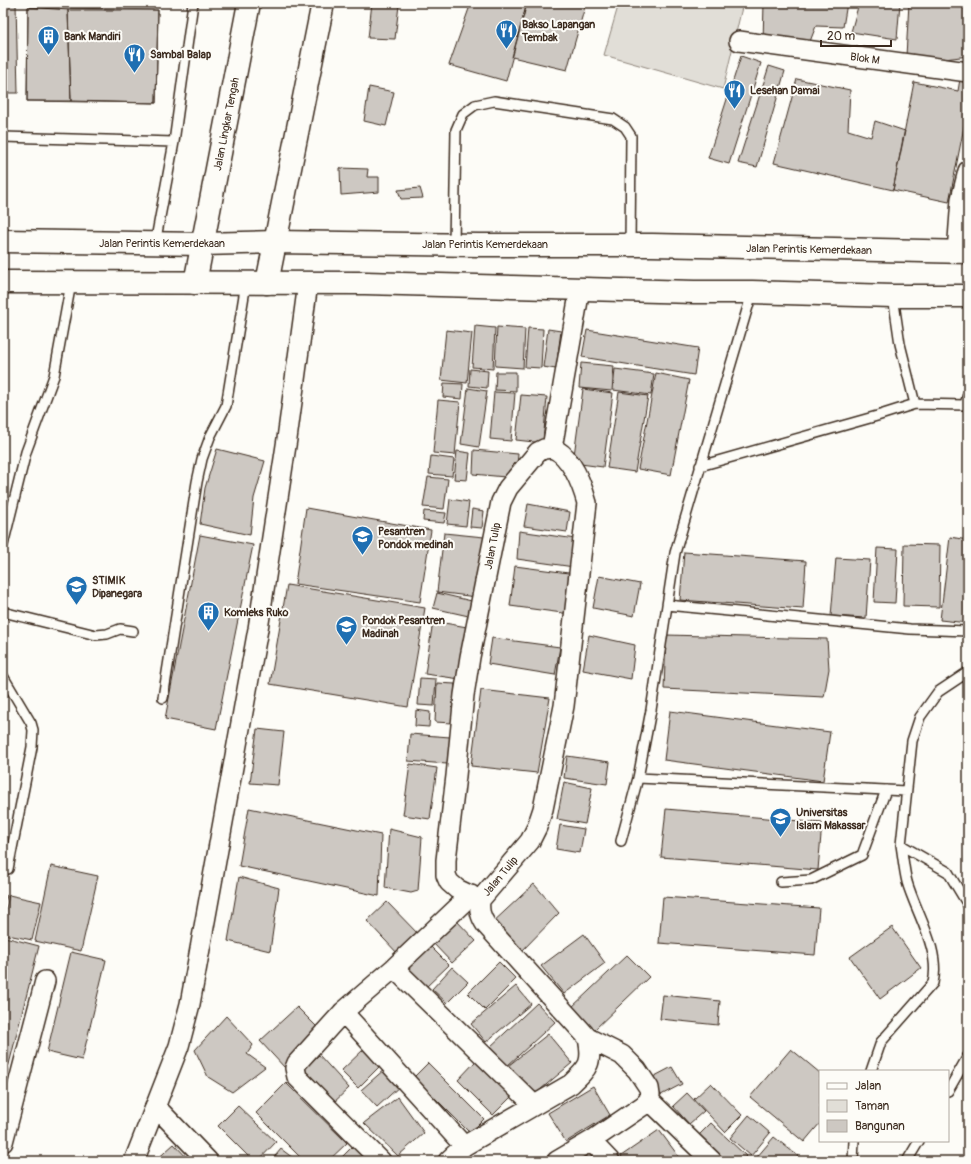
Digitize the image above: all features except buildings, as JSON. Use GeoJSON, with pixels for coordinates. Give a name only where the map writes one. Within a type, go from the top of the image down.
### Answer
{"type":"FeatureCollection","features":[{"type":"Feature","properties":{"kind":"main road","name":"Jalan Lingkar Tengah"},"geometry":{"type":"LineString","coordinates":[[195,283],[249,3]]}},
{"type":"Feature","properties":{"kind":"main road"},"geometry":{"type":"LineString","coordinates":[[256,283],[275,242],[323,3]]}},
{"type":"Feature","properties":{"kind":"main road","name":"Jalan Perintis Kemerdekaan"},"geometry":{"type":"LineString","coordinates":[[3,241],[155,244],[275,242],[630,246],[963,253]]}},
{"type":"Feature","properties":{"kind":"main road"},"geometry":{"type":"LineString","coordinates":[[3,282],[421,284],[687,292],[968,296]]}},
{"type":"Feature","properties":{"kind":"street","name":"Blok M"},"geometry":{"type":"LineString","coordinates":[[739,41],[968,72]]}},
{"type":"Feature","properties":{"kind":"street"},"geometry":{"type":"LineString","coordinates":[[963,253],[961,199],[968,171]]}},
{"type":"Feature","properties":{"kind":"street"},"geometry":{"type":"LineString","coordinates":[[134,1161],[179,1046],[190,1004],[258,629],[287,440],[308,283]]}},
{"type":"Feature","properties":{"kind":"street"},"geometry":{"type":"LineString","coordinates":[[552,448],[580,289]]}},
{"type":"Feature","properties":{"kind":"street","name":"Jalan Tulip"},"geometry":{"type":"LineString","coordinates":[[544,448],[552,448],[560,451],[567,461],[581,484],[587,503],[564,706],[543,809],[537,827],[530,841],[476,897],[457,889],[449,882],[446,875],[446,860],[464,695],[470,657],[501,502],[508,488],[538,452],[544,448]]}},
{"type":"Feature","properties":{"kind":"street"},"geometry":{"type":"LineString","coordinates":[[381,1161],[296,1077],[295,1073],[297,1063],[343,1012],[476,897],[481,918],[486,925],[588,1038],[629,1060],[649,1088],[649,1100],[644,1105],[591,1141],[557,1161]]}},
{"type":"Feature","properties":{"kind":"street"},"geometry":{"type":"LineString","coordinates":[[394,968],[534,1105]]}},
{"type":"Feature","properties":{"kind":"street"},"geometry":{"type":"LineString","coordinates":[[3,1142],[45,981]]}},
{"type":"Feature","properties":{"kind":"street"},"geometry":{"type":"LineString","coordinates":[[343,1012],[464,1146]]}},
{"type":"Feature","properties":{"kind":"street"},"geometry":{"type":"LineString","coordinates":[[448,1161],[464,1146],[571,1084],[582,1074],[589,1064],[591,1051],[588,1038]]}},
{"type":"Feature","properties":{"kind":"street"},"geometry":{"type":"LineString","coordinates":[[649,1100],[712,1161]]}},
{"type":"Feature","properties":{"kind":"street"},"geometry":{"type":"LineString","coordinates":[[155,1106],[208,1161]]}},
{"type":"Feature","properties":{"kind":"street"},"geometry":{"type":"LineString","coordinates":[[591,1141],[610,1161]]}},
{"type":"Feature","properties":{"kind":"lane"},"geometry":{"type":"LineString","coordinates":[[155,244],[174,142],[193,3]]}},
{"type":"Feature","properties":{"kind":"lane"},"geometry":{"type":"LineString","coordinates":[[454,244],[456,130],[463,114],[474,105],[494,101],[613,119],[625,127],[631,136],[630,246]]}},
{"type":"Feature","properties":{"kind":"lane"},"geometry":{"type":"LineString","coordinates":[[3,138],[174,142]]}},
{"type":"Feature","properties":{"kind":"lane"},"geometry":{"type":"LineString","coordinates":[[3,545],[26,452],[54,376],[71,283]]}},
{"type":"Feature","properties":{"kind":"lane"},"geometry":{"type":"LineString","coordinates":[[163,698],[202,459],[210,437],[226,406],[256,283]]}},
{"type":"Feature","properties":{"kind":"lane"},"geometry":{"type":"LineString","coordinates":[[621,841],[638,778],[651,710],[675,554],[752,292]]}},
{"type":"Feature","properties":{"kind":"lane"},"geometry":{"type":"LineString","coordinates":[[893,296],[900,344],[915,404]]}},
{"type":"Feature","properties":{"kind":"lane"},"geometry":{"type":"LineString","coordinates":[[700,466],[915,404],[966,405],[968,394]]}},
{"type":"Feature","properties":{"kind":"lane"},"geometry":{"type":"LineString","coordinates":[[667,604],[910,629],[968,631]]}},
{"type":"Feature","properties":{"kind":"lane"},"geometry":{"type":"LineString","coordinates":[[3,612],[96,635],[108,634],[120,629],[132,632]]}},
{"type":"Feature","properties":{"kind":"lane"},"geometry":{"type":"LineString","coordinates":[[871,1070],[881,1042],[932,983],[935,973],[929,940],[907,882],[901,845],[906,791],[912,741],[920,717],[938,692],[968,672]]}},
{"type":"Feature","properties":{"kind":"lane"},"geometry":{"type":"LineString","coordinates":[[3,676],[31,722],[33,730],[32,747],[8,869]]}},
{"type":"Feature","properties":{"kind":"lane"},"geometry":{"type":"LineString","coordinates":[[638,778],[906,791]]}},
{"type":"Feature","properties":{"kind":"lane"},"geometry":{"type":"LineString","coordinates":[[781,882],[811,880],[862,855],[886,790]]}},
{"type":"Feature","properties":{"kind":"lane"},"geometry":{"type":"LineString","coordinates":[[901,845],[948,872],[968,905]]}},
{"type":"Feature","properties":{"kind":"lane"},"geometry":{"type":"LineString","coordinates":[[949,1089],[968,1056]]}},
{"type":"Feature","properties":{"kind":"lane"},"geometry":{"type":"LineString","coordinates":[[853,1161],[854,1142]]}},
{"type":"Feature","properties":{"kind":"lane"},"geometry":{"type":"LineString","coordinates":[[908,1161],[918,1142]]}},
{"type":"Feature","properties":{"kind":"green space"},"geometry":{"type":"Polygon","coordinates":[[[619,3],[743,3],[723,89],[604,55],[619,3]]]}},
{"type":"Feature","properties":{"kind":"place","name":"Bakso Lapangan Tembak"},"geometry":{"type":"Point","coordinates":[506,50]}},
{"type":"Feature","properties":{"kind":"place","name":"Bank Mandiri"},"geometry":{"type":"Point","coordinates":[48,56]}},
{"type":"Feature","properties":{"kind":"place","name":"Sambal Balap"},"geometry":{"type":"Point","coordinates":[135,74]}},
{"type":"Feature","properties":{"kind":"place","name":"Lesehan Damai"},"geometry":{"type":"Point","coordinates":[735,110]}},
{"type":"Feature","properties":{"kind":"place","name":"Pesantren Pondok medinah"},"geometry":{"type":"Point","coordinates":[363,556]}},
{"type":"Feature","properties":{"kind":"place","name":"STIMIK Dipanegara"},"geometry":{"type":"Point","coordinates":[77,606]}},
{"type":"Feature","properties":{"kind":"place","name":"Komleks Ruko"},"geometry":{"type":"Point","coordinates":[208,632]}},
{"type":"Feature","properties":{"kind":"place","name":"Pondok Pesantren Madinah"},"geometry":{"type":"Point","coordinates":[347,646]}},
{"type":"Feature","properties":{"kind":"place","name":"Universitas Islam Makassar"},"geometry":{"type":"Point","coordinates":[780,838]}}]}
